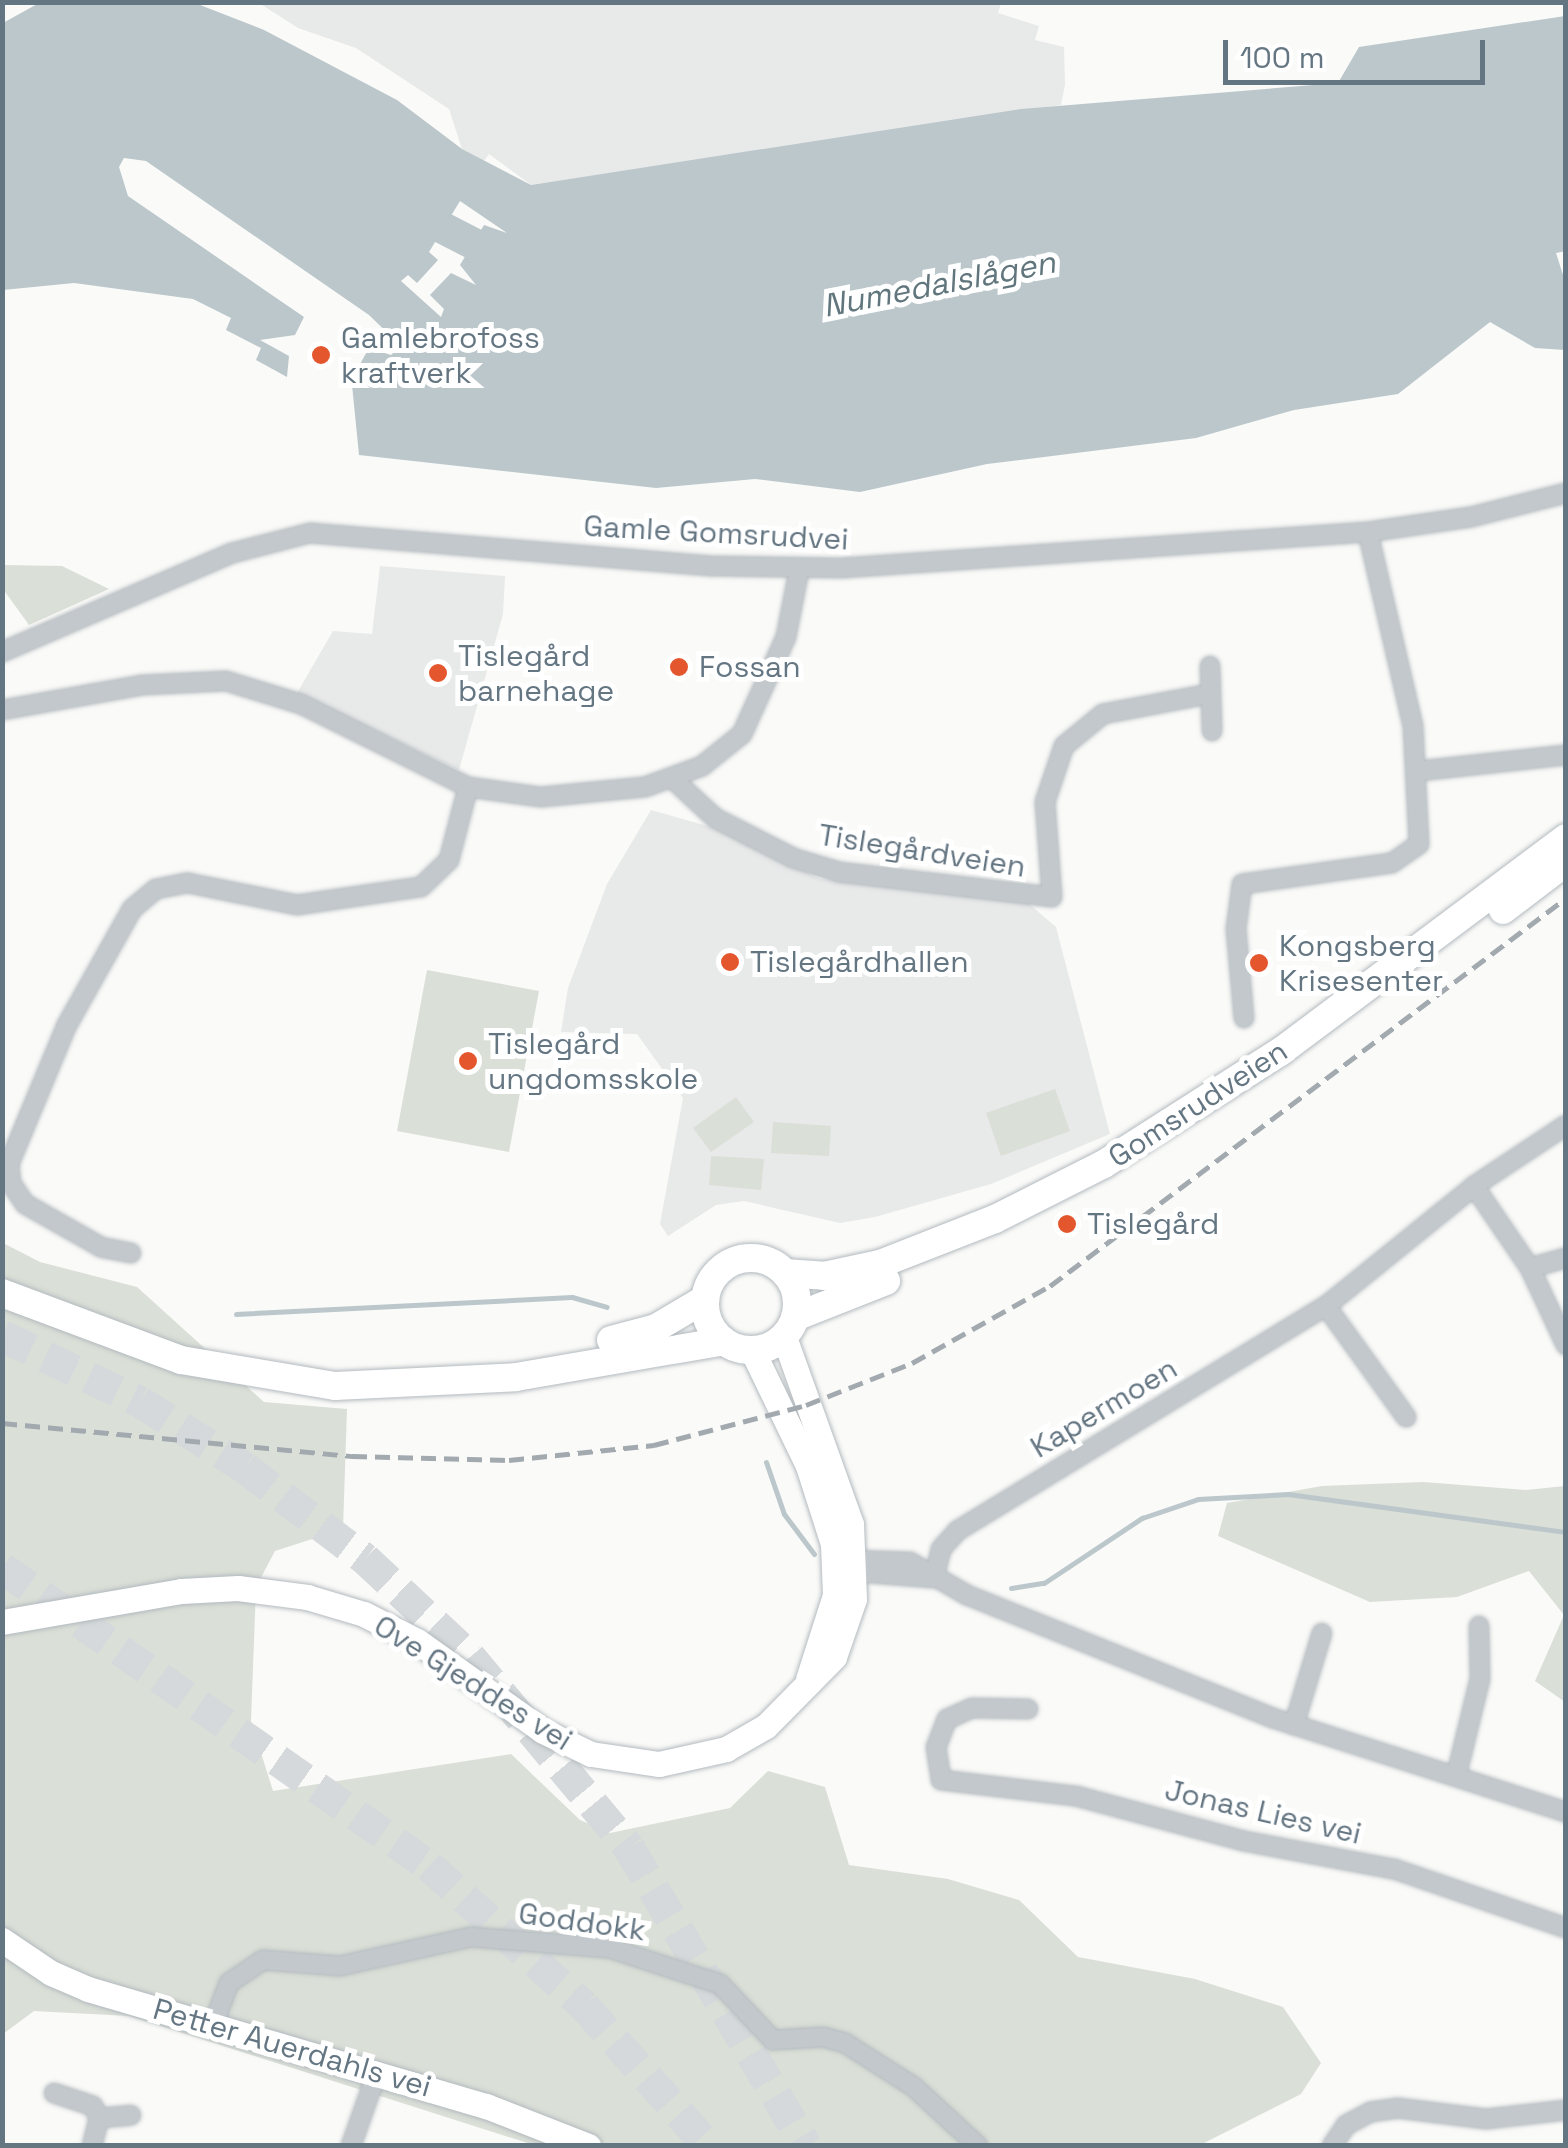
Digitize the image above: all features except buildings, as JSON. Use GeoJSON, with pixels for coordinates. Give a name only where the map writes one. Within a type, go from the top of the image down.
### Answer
{"type":"FeatureCollection","features":[{"type":"Feature","properties":{"kind":"main road","name":"Gomsrudveien"},"geometry":{"type":"LineString","coordinates":[[785,1273],[824,1276],[880,1264],[981,1225],[1104,1164],[1311,1031],[1566,838]]}},
{"type":"Feature","properties":{"kind":"main road","name":"Gomsrudveien"},"geometry":{"type":"LineString","coordinates":[[789,1327],[988,1242],[1156,1155],[1352,1024],[1566,862]]}},
{"type":"Feature","properties":{"kind":"main road"},"geometry":{"type":"LineString","coordinates":[[2,1293],[181,1360],[335,1386],[516,1377],[724,1342],[752,1350],[789,1327],[797,1299],[785,1273],[767,1261],[735,1261],[717,1273],[705,1299],[708,1321],[724,1342]]}},
{"type":"Feature","properties":{"kind":"main road"},"geometry":{"type":"LineString","coordinates":[[2,1273],[153,1334],[227,1352],[336,1368],[442,1367],[551,1352],[656,1328],[705,1299]]}},
{"type":"Feature","properties":{"kind":"street","name":"Gamle Gomsrudvei"},"geometry":{"type":"LineString","coordinates":[[2,652],[232,552],[310,532],[799,570],[1368,532],[1471,517],[1566,493]]}},
{"type":"Feature","properties":{"kind":"street"},"geometry":{"type":"LineString","coordinates":[[1244,1018],[1236,929],[1242,884],[1392,864],[1409,855],[1418,844],[1418,771],[1368,532]]}},
{"type":"Feature","properties":{"kind":"street"},"geometry":{"type":"LineString","coordinates":[[2,710],[142,684],[226,681],[318,712],[468,787],[541,798],[674,781],[742,734],[786,638],[799,570]]}},
{"type":"Feature","properties":{"kind":"street"},"geometry":{"type":"LineString","coordinates":[[1210,666],[1212,731]]}},
{"type":"Feature","properties":{"kind":"street","name":"Tislegårdveien"},"geometry":{"type":"LineString","coordinates":[[674,781],[715,818],[793,858],[839,872],[1052,897],[1045,802],[1064,746],[1103,714],[1209,694]]}},
{"type":"Feature","properties":{"kind":"street"},"geometry":{"type":"LineString","coordinates":[[1418,771],[1566,756]]}},
{"type":"Feature","properties":{"kind":"street"},"geometry":{"type":"LineString","coordinates":[[131,1253],[101,1247],[25,1204],[11,1183],[9,1164],[67,1025],[132,909],[156,889],[188,882],[297,905],[390,896],[431,882],[449,860],[468,787]]}},
{"type":"Feature","properties":{"kind":"street","name":"Kapermoen"},"geometry":{"type":"LineString","coordinates":[[934,1578],[941,1549],[966,1525],[1326,1306],[1474,1186],[1566,1125]]}},
{"type":"Feature","properties":{"kind":"street"},"geometry":{"type":"LineString","coordinates":[[1474,1186],[1530,1268],[1566,1345]]}},
{"type":"Feature","properties":{"kind":"street"},"geometry":{"type":"LineString","coordinates":[[1530,1268],[1566,1258]]}},
{"type":"Feature","properties":{"kind":"street"},"geometry":{"type":"LineString","coordinates":[[1326,1306],[1406,1418]]}},
{"type":"Feature","properties":{"kind":"street","name":"Ove Gjeddes vei"},"geometry":{"type":"LineString","coordinates":[[2,1622],[180,1590],[307,1597],[364,1614],[417,1642],[564,1743],[635,1763],[684,1762],[726,1750],[766,1726],[804,1688],[849,1566],[846,1507],[789,1327]]}},
{"type":"Feature","properties":{"kind":"street","name":"Ove Gjeddes vei"},"geometry":{"type":"LineString","coordinates":[[752,1350],[849,1566]]}},
{"type":"Feature","properties":{"kind":"street"},"geometry":{"type":"LineString","coordinates":[[849,1566],[910,1562],[934,1578],[1294,1725],[1457,1773],[1566,1812]]}},
{"type":"Feature","properties":{"kind":"street"},"geometry":{"type":"LineString","coordinates":[[1457,1773],[1478,1691],[1479,1626]]}},
{"type":"Feature","properties":{"kind":"street"},"geometry":{"type":"LineString","coordinates":[[1294,1725],[1322,1633]]}},
{"type":"Feature","properties":{"kind":"street","name":"Jonas Lies vei"},"geometry":{"type":"LineString","coordinates":[[1028,1709],[972,1708],[947,1718],[936,1747],[942,1780],[1076,1796],[1244,1841],[1394,1868],[1566,1928]]}},
{"type":"Feature","properties":{"kind":"street","name":"Goddokk"},"geometry":{"type":"LineString","coordinates":[[213,2025],[229,1983],[263,1960],[328,1967],[470,1937],[609,1948],[720,1984],[773,2040],[824,2037],[845,2043],[914,2088],[978,2146]]}},
{"type":"Feature","properties":{"kind":"street","name":"Petter Auerdahls vei"},"geometry":{"type":"LineString","coordinates":[[2,1940],[67,1980],[377,2072],[588,2146]]}},
{"type":"Feature","properties":{"kind":"street"},"geometry":{"type":"LineString","coordinates":[[352,2146],[377,2072]]}},
{"type":"Feature","properties":{"kind":"street"},"geometry":{"type":"LineString","coordinates":[[54,2093],[83,2099],[98,2118]]}},
{"type":"Feature","properties":{"kind":"street"},"geometry":{"type":"LineString","coordinates":[[1332,2146],[1346,2125],[1370,2112],[1396,2108],[1486,2119],[1566,2110]]}},
{"type":"Feature","properties":{"kind":"street"},"geometry":{"type":"LineString","coordinates":[[98,2118],[132,2116]]}},
{"type":"Feature","properties":{"kind":"street"},"geometry":{"type":"LineString","coordinates":[[92,2146],[98,2118]]}},
{"type":"Feature","properties":{"kind":"shaded area"},"geometry":{"type":"Polygon","coordinates":[[[259,3],[1001,3],[998,13],[1039,26],[1035,40],[1064,47],[1065,85],[1061,105],[531,185],[489,154],[484,161],[462,149],[449,109],[356,48],[298,28],[259,3]]]}},
{"type":"Feature","properties":{"kind":"shaded area"},"geometry":{"type":"Polygon","coordinates":[[[3,565],[62,566],[109,589],[29,625],[3,589],[3,565]]]}},
{"type":"Feature","properties":{"kind":"shaded area"},"geometry":{"type":"Polygon","coordinates":[[[380,566],[505,576],[503,614],[459,770],[297,693],[333,631],[372,634],[380,566]]]}},
{"type":"Feature","properties":{"kind":"shaded area"},"geometry":{"type":"Polygon","coordinates":[[[651,810],[718,829],[820,879],[931,886],[1027,902],[1056,927],[1110,1134],[991,1184],[875,1217],[840,1223],[744,1201],[716,1205],[668,1236],[660,1224],[683,1098],[637,1034],[561,1032],[568,988],[607,884],[651,810]]]}},
{"type":"Feature","properties":{"kind":"shaded area","name":"Tislegård ungdomsskole"},"geometry":{"type":"Polygon","coordinates":[[[427,970],[539,991],[509,1152],[397,1131],[427,970]]]}},
{"type":"Feature","properties":{"kind":"shaded area"},"geometry":{"type":"Polygon","coordinates":[[[1055,1089],[1070,1131],[1001,1156],[986,1113],[1055,1089]]]}},
{"type":"Feature","properties":{"kind":"shaded area"},"geometry":{"type":"Polygon","coordinates":[[[736,1097],[754,1122],[711,1152],[693,1128],[736,1097]]]}},
{"type":"Feature","properties":{"kind":"shaded area"},"geometry":{"type":"Polygon","coordinates":[[[773,1122],[831,1126],[829,1156],[771,1153],[773,1122]]]}},
{"type":"Feature","properties":{"kind":"shaded area"},"geometry":{"type":"Polygon","coordinates":[[[711,1156],[764,1159],[761,1190],[709,1185],[711,1156]]]}},
{"type":"Feature","properties":{"kind":"shaded area"},"geometry":{"type":"Polygon","coordinates":[[[3,1243],[40,1262],[137,1287],[264,1402],[347,1409],[343,1529],[275,1551],[256,1587],[251,1721],[273,1791],[511,1754],[580,1820],[610,1833],[730,1808],[768,1771],[825,1787],[849,1865],[948,1879],[1019,1900],[1078,1957],[1195,1979],[1283,2007],[1321,2063],[1301,2094],[1200,2145],[537,2146],[129,2016],[34,2011],[3,2034],[3,1243]]]}},
{"type":"Feature","properties":{"kind":"shaded area"},"geometry":{"type":"Polygon","coordinates":[[[1423,1482],[1526,1490],[1565,1486],[1565,1702],[1535,1681],[1564,1615],[1529,1571],[1457,1597],[1370,1602],[1218,1536],[1227,1503],[1322,1486],[1423,1482]]]}},
{"type":"Feature","properties":{"kind":"water"},"geometry":{"type":"Polygon","coordinates":[[[39,3],[195,3],[264,30],[397,100],[462,149],[531,185],[1021,109],[1338,83],[1359,47],[1565,16],[1566,251],[1556,253],[1565,281],[1565,350],[1535,348],[1490,322],[1398,394],[1294,410],[1196,438],[987,464],[860,492],[755,479],[656,488],[359,455],[352,385],[364,379],[355,373],[369,348],[391,355],[401,346],[369,315],[146,161],[124,158],[119,167],[128,196],[304,317],[295,335],[260,340],[289,356],[287,377],[256,360],[261,348],[226,330],[231,318],[193,299],[74,283],[3,290],[3,23],[39,3]],[[460,201],[429,252],[438,260],[417,283],[408,275],[401,281],[441,317],[444,309],[430,295],[451,273],[476,285],[460,265],[484,225],[507,233],[460,201]]]}},
{"type":"Feature","properties":{"kind":"waterway","name":"Numedalslågen"},"geometry":{"type":"LineString","coordinates":[[406,209],[509,262]]}},
{"type":"Feature","properties":{"kind":"waterway"},"geometry":{"type":"LineString","coordinates":[[236,1314],[572,1297],[607,1307]]}},
{"type":"Feature","properties":{"kind":"waterway"},"geometry":{"type":"LineString","coordinates":[[766,1462],[784,1514],[814,1554]]}},
{"type":"Feature","properties":{"kind":"waterway"},"geometry":{"type":"LineString","coordinates":[[1011,1588],[1044,1583],[1142,1518],[1198,1499],[1288,1494],[1566,1532]]}},
{"type":"Feature","properties":{"kind":"tunnel"},"geometry":{"type":"LineString","coordinates":[[2,1336],[140,1402],[245,1468],[365,1559],[470,1657],[629,1848],[806,2146]]}},
{"type":"Feature","properties":{"kind":"tunnel"},"geometry":{"type":"LineString","coordinates":[[2,1568],[429,1866],[584,2006],[708,2146]]}},
{"type":"Feature","properties":{"kind":"railway"},"geometry":{"type":"LineString","coordinates":[[2,1423],[352,1456],[509,1460],[654,1445],[806,1405],[912,1363],[1050,1286],[1566,898]]}},
{"type":"Feature","properties":{"kind":"place","name":"Gamlebrofoss kraftverk"},"geometry":{"type":"Point","coordinates":[321,355]}},
{"type":"Feature","properties":{"kind":"place","name":"Fossan"},"geometry":{"type":"Point","coordinates":[679,667]}},
{"type":"Feature","properties":{"kind":"place","name":"Tislegård barnehage"},"geometry":{"type":"Point","coordinates":[438,673]}},
{"type":"Feature","properties":{"kind":"place","name":"Tislegårdhallen"},"geometry":{"type":"Point","coordinates":[730,962]}},
{"type":"Feature","properties":{"kind":"place","name":"Kongsberg Krisesenter"},"geometry":{"type":"Point","coordinates":[1259,963]}},
{"type":"Feature","properties":{"kind":"place","name":"Tislegård ungdomsskole"},"geometry":{"type":"Point","coordinates":[468,1061]}},
{"type":"Feature","properties":{"kind":"place","name":"Tislegård"},"geometry":{"type":"Point","coordinates":[1067,1224]}}]}
